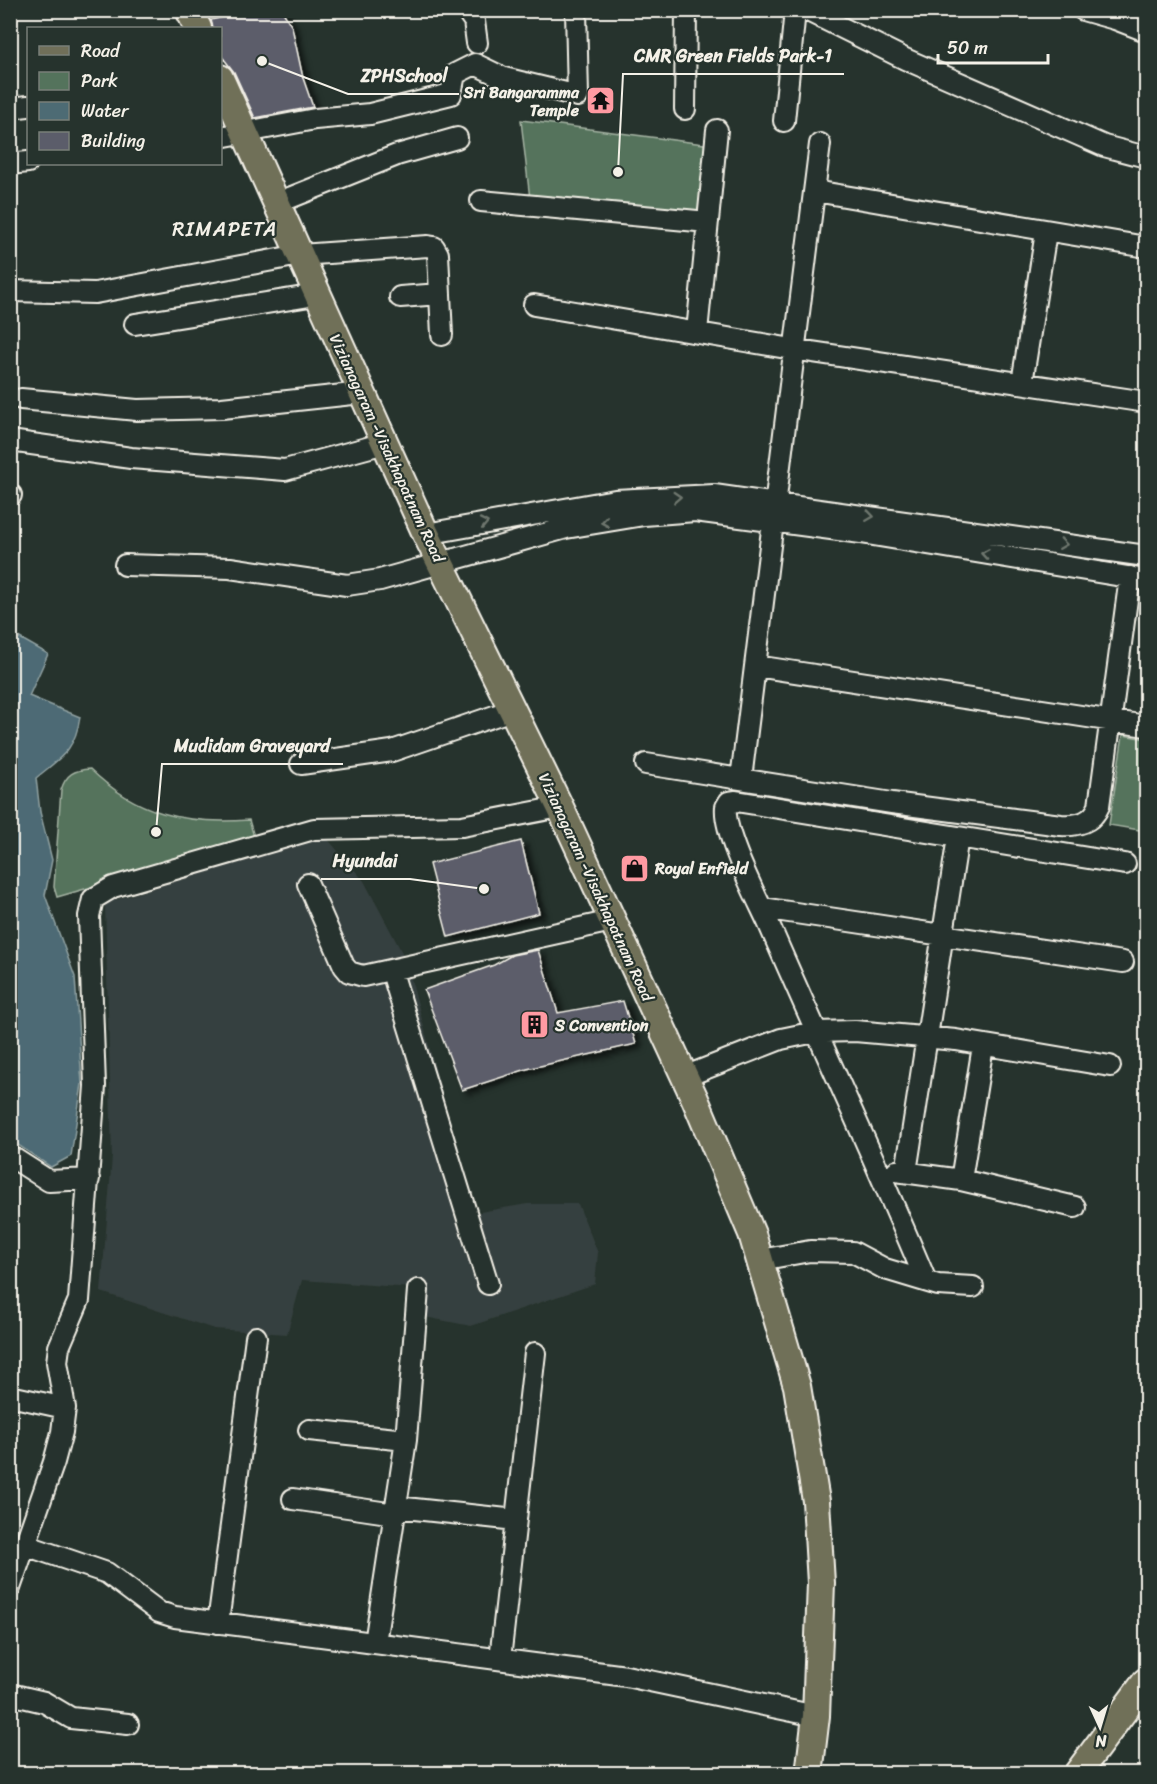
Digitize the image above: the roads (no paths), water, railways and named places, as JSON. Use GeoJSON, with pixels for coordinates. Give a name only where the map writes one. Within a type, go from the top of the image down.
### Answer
{"type":"FeatureCollection","features":[{"type":"Feature","properties":{"kind":"main road","name":"Vizianagaram -Visakhapatnam Road"},"geometry":{"type":"LineString","coordinates":[[222,87],[233,135],[277,203],[316,295],[426,534],[560,807],[684,1077],[752,1234],[797,1386],[816,1501],[821,1583],[816,1716],[809,1773]]}},
{"type":"Feature","properties":{"kind":"main road"},"geometry":{"type":"LineString","coordinates":[[1077,1773],[1146,1681]]}},
{"type":"Feature","properties":{"kind":"street"},"geometry":{"type":"LineString","coordinates":[[233,135],[315,119],[370,114],[451,94],[455,74],[475,63],[504,78],[578,96],[576,10]]}},
{"type":"Feature","properties":{"kind":"street"},"geometry":{"type":"LineString","coordinates":[[685,109],[686,10]]}},
{"type":"Feature","properties":{"kind":"street"},"geometry":{"type":"LineString","coordinates":[[784,121],[795,10]]}},
{"type":"Feature","properties":{"kind":"street"},"geometry":{"type":"LineString","coordinates":[[806,10],[828,15],[905,59],[1104,146],[1146,157]]}},
{"type":"Feature","properties":{"kind":"street"},"geometry":{"type":"LineString","coordinates":[[1083,10],[1121,15],[1146,31]]}},
{"type":"Feature","properties":{"kind":"street"},"geometry":{"type":"LineString","coordinates":[[468,11],[474,21],[477,43]]}},
{"type":"Feature","properties":{"kind":"street"},"geometry":{"type":"LineString","coordinates":[[10,108],[27,106]]}},
{"type":"Feature","properties":{"kind":"street"},"geometry":{"type":"LineString","coordinates":[[698,332],[717,130]]}},
{"type":"Feature","properties":{"kind":"street"},"geometry":{"type":"LineString","coordinates":[[277,203],[397,155],[457,138]]}},
{"type":"Feature","properties":{"kind":"street"},"geometry":{"type":"LineString","coordinates":[[741,779],[792,349],[820,144]]}},
{"type":"Feature","properties":{"kind":"street"},"geometry":{"type":"LineString","coordinates":[[10,164],[27,162]]}},
{"type":"Feature","properties":{"kind":"street"},"geometry":{"type":"LineString","coordinates":[[815,191],[1046,232],[1146,246]]}},
{"type":"Feature","properties":{"kind":"street"},"geometry":{"type":"LineString","coordinates":[[481,201],[708,222]]}},
{"type":"Feature","properties":{"kind":"street"},"geometry":{"type":"LineString","coordinates":[[1022,383],[1046,232]]}},
{"type":"Feature","properties":{"kind":"street"},"geometry":{"type":"LineString","coordinates":[[10,291],[95,293],[300,255],[434,247],[438,254],[442,335]]}},
{"type":"Feature","properties":{"kind":"street"},"geometry":{"type":"LineString","coordinates":[[400,297],[440,294]]}},
{"type":"Feature","properties":{"kind":"street"},"geometry":{"type":"LineString","coordinates":[[135,324],[316,295]]}},
{"type":"Feature","properties":{"kind":"street"},"geometry":{"type":"LineString","coordinates":[[534,305],[792,349],[1146,402]]}},
{"type":"Feature","properties":{"kind":"street"},"geometry":{"type":"LineString","coordinates":[[21,399],[137,410],[287,403],[362,393]]}},
{"type":"Feature","properties":{"kind":"street"},"geometry":{"type":"LineString","coordinates":[[10,441],[131,458],[285,470],[385,443]]}},
{"type":"Feature","properties":{"kind":"street"},"geometry":{"type":"LineString","coordinates":[[426,534],[615,500],[714,495],[774,512],[1138,579],[1099,806],[1090,819],[1073,826],[892,803],[646,764]]}},
{"type":"Feature","properties":{"kind":"street"},"geometry":{"type":"LineString","coordinates":[[125,565],[230,568],[347,585],[380,580],[566,528],[644,515],[695,512],[774,512],[1146,556]]}},
{"type":"Feature","properties":{"kind":"street"},"geometry":{"type":"LineString","coordinates":[[756,666],[1146,726]]}},
{"type":"Feature","properties":{"kind":"street"},"geometry":{"type":"LineString","coordinates":[[301,764],[392,751],[512,710]]}},
{"type":"Feature","properties":{"kind":"street"},"geometry":{"type":"LineString","coordinates":[[926,1281],[879,1168],[815,1032],[762,908],[728,825],[725,813],[729,802],[736,801],[1125,864]]}},
{"type":"Feature","properties":{"kind":"street"},"geometry":{"type":"LineString","coordinates":[[10,1588],[54,1462],[65,1408],[57,1362],[59,1347],[79,1300],[95,1086],[89,916],[93,898],[100,893],[314,829],[453,827],[560,807]]}},
{"type":"Feature","properties":{"kind":"street"},"geometry":{"type":"LineString","coordinates":[[906,1172],[958,837]]}},
{"type":"Feature","properties":{"kind":"street"},"geometry":{"type":"LineString","coordinates":[[308,884],[344,966],[349,972],[363,976],[393,972],[612,921]]}},
{"type":"Feature","properties":{"kind":"street"},"geometry":{"type":"LineString","coordinates":[[762,908],[1123,962]]}},
{"type":"Feature","properties":{"kind":"street"},"geometry":{"type":"LineString","coordinates":[[393,972],[488,1284]]}},
{"type":"Feature","properties":{"kind":"street"},"geometry":{"type":"LineString","coordinates":[[684,1077],[781,1039],[815,1032],[855,1031],[926,1038],[1110,1066]]}},
{"type":"Feature","properties":{"kind":"street"},"geometry":{"type":"LineString","coordinates":[[961,1180],[983,1046]]}},
{"type":"Feature","properties":{"kind":"street"},"geometry":{"type":"LineString","coordinates":[[10,1156],[49,1181],[89,1179]]}},
{"type":"Feature","properties":{"kind":"street"},"geometry":{"type":"LineString","coordinates":[[879,1168],[961,1180],[1075,1207]]}},
{"type":"Feature","properties":{"kind":"street"},"geometry":{"type":"LineString","coordinates":[[760,1260],[810,1251],[853,1252],[885,1269],[926,1281],[955,1287],[973,1287]]}},
{"type":"Feature","properties":{"kind":"street"},"geometry":{"type":"LineString","coordinates":[[375,1643],[406,1440],[417,1290]]}},
{"type":"Feature","properties":{"kind":"street"},"geometry":{"type":"LineString","coordinates":[[218,1623],[256,1337]]}},
{"type":"Feature","properties":{"kind":"street"},"geometry":{"type":"LineString","coordinates":[[500,1659],[535,1353]]}},
{"type":"Feature","properties":{"kind":"street"},"geometry":{"type":"LineString","coordinates":[[10,1396],[65,1408]]}},
{"type":"Feature","properties":{"kind":"street"},"geometry":{"type":"LineString","coordinates":[[309,1430],[406,1440]]}},
{"type":"Feature","properties":{"kind":"street"},"geometry":{"type":"LineString","coordinates":[[293,1500],[516,1520]]}},
{"type":"Feature","properties":{"kind":"street"},"geometry":{"type":"LineString","coordinates":[[26,1545],[107,1573],[159,1612],[218,1623],[658,1682],[816,1716]]}},
{"type":"Feature","properties":{"kind":"street"},"geometry":{"type":"LineString","coordinates":[[10,1694],[44,1702],[71,1718],[128,1724]]}},
{"type":"Feature","properties":{"kind":"water"},"geometry":{"type":"Polygon","coordinates":[[[11,633],[48,654],[29,696],[80,717],[75,738],[66,752],[36,778],[40,812],[52,860],[45,895],[75,977],[82,1084],[71,1156],[51,1167],[11,1140],[11,633]]]}},
{"type":"Feature","properties":{"kind":"place","name":"ZPHSchool"},"geometry":{"type":"Point","coordinates":[262,61]}},
{"type":"Feature","properties":{"kind":"place","name":"Sri Bangaramma Temple"},"geometry":{"type":"Point","coordinates":[600,101]}},
{"type":"Feature","properties":{"kind":"place","name":"CMR Green Fields Park-1"},"geometry":{"type":"Point","coordinates":[618,172]}},
{"type":"Feature","properties":{"kind":"place","name":"Mudidam Graveyard"},"geometry":{"type":"Point","coordinates":[156,832]}},
{"type":"Feature","properties":{"kind":"place","name":"Royal Enfield"},"geometry":{"type":"Point","coordinates":[634,868]}},
{"type":"Feature","properties":{"kind":"place","name":"Hyundai"},"geometry":{"type":"Point","coordinates":[484,889]}},
{"type":"Feature","properties":{"kind":"place","name":"S Convention"},"geometry":{"type":"Point","coordinates":[534,1025]}},
{"type":"Feature","properties":{"kind":"district","name":"RIMAPETA"},"geometry":{"type":"Point","coordinates":[225,229]}}]}
